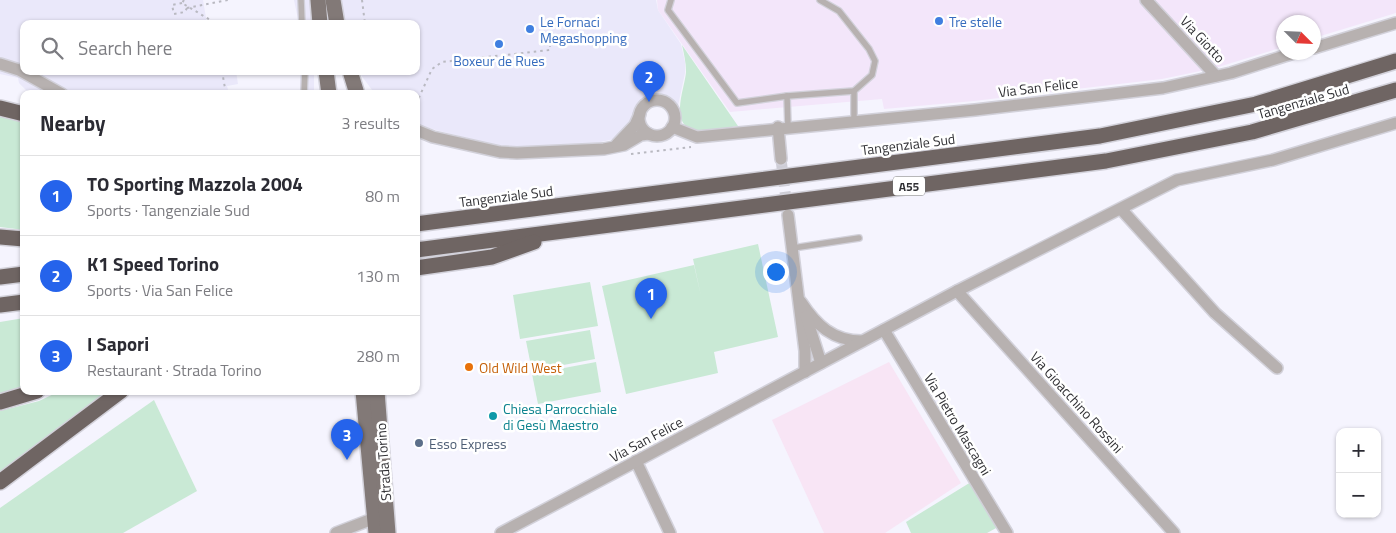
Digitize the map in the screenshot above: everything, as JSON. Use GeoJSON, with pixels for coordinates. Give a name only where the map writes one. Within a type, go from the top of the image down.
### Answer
{"type":"FeatureCollection","features":[{"type":"Feature","properties":{"kind":"highway","name":"Tangenziale Sud"},"geometry":{"type":"LineString","coordinates":[[420,223],[1100,136],[1256,104],[1396,61]]}},
{"type":"Feature","properties":{"kind":"highway","name":"Tangenziale Sud"},"geometry":{"type":"LineString","coordinates":[[420,250],[562,233],[1115,159],[1252,132],[1396,90]]}},
{"type":"Feature","properties":{"kind":"highway"},"geometry":{"type":"LineString","coordinates":[[0,108],[20,113]]}},
{"type":"Feature","properties":{"kind":"highway"},"geometry":{"type":"LineString","coordinates":[[420,267],[492,257],[562,233]]}},
{"type":"Feature","properties":{"kind":"highway"},"geometry":{"type":"LineString","coordinates":[[0,237],[20,239]]}},
{"type":"Feature","properties":{"kind":"highway"},"geometry":{"type":"LineString","coordinates":[[0,246],[20,247]]}},
{"type":"Feature","properties":{"kind":"highway"},"geometry":{"type":"LineString","coordinates":[[0,277],[20,274]]}},
{"type":"Feature","properties":{"kind":"highway"},"geometry":{"type":"LineString","coordinates":[[0,305],[20,302]]}},
{"type":"Feature","properties":{"kind":"highway"},"geometry":{"type":"LineString","coordinates":[[1,402],[24,395]]}},
{"type":"Feature","properties":{"kind":"highway"},"geometry":{"type":"LineString","coordinates":[[0,482],[116,395]]}},
{"type":"Feature","properties":{"kind":"main road"},"geometry":{"type":"LineString","coordinates":[[318,0],[320,20]]}},
{"type":"Feature","properties":{"kind":"main road"},"geometry":{"type":"LineString","coordinates":[[332,0],[336,20]]}},
{"type":"Feature","properties":{"kind":"main road"},"geometry":{"type":"LineString","coordinates":[[327,75],[328,90]]}},
{"type":"Feature","properties":{"kind":"main road"},"geometry":{"type":"LineString","coordinates":[[351,75],[356,90]]}},
{"type":"Feature","properties":{"kind":"main road","name":"Strada Torino"},"geometry":{"type":"LineString","coordinates":[[363,395],[375,525]]}},
{"type":"Feature","properties":{"kind":"main road","name":"Strada Torino"},"geometry":{"type":"LineString","coordinates":[[377,395],[388,533]]}},
{"type":"Feature","properties":{"kind":"street","name":"Via Giotto"},"geometry":{"type":"LineString","coordinates":[[1146,0],[1216,76]]}},
{"type":"Feature","properties":{"kind":"street"},"geometry":{"type":"LineString","coordinates":[[1321,46],[1396,23]]}},
{"type":"Feature","properties":{"kind":"street","name":"Via San Felice"},"geometry":{"type":"LineString","coordinates":[[672,127],[697,137],[783,127],[975,110],[1154,89],[1216,76],[1276,58]]}},
{"type":"Feature","properties":{"kind":"street"},"geometry":{"type":"LineString","coordinates":[[0,64],[20,71]]}},
{"type":"Feature","properties":{"kind":"street"},"geometry":{"type":"LineString","coordinates":[[28,75],[55,90]]}},
{"type":"Feature","properties":{"kind":"street"},"geometry":{"type":"LineString","coordinates":[[420,132],[433,137],[494,150],[517,153],[543,153],[613,147],[624,145],[640,135],[662,135],[672,127],[674,114],[666,103],[660,100],[649,102],[630,131],[613,147]]}},
{"type":"Feature","properties":{"kind":"street"},"geometry":{"type":"LineString","coordinates":[[640,114],[641,126],[649,134]]}},
{"type":"Feature","properties":{"kind":"street","name":"Via San Felice"},"geometry":{"type":"LineString","coordinates":[[500,533],[957,291],[1177,180],[1273,160],[1396,123]]}},
{"type":"Feature","properties":{"kind":"street"},"geometry":{"type":"LineString","coordinates":[[781,159],[783,127]]}},
{"type":"Feature","properties":{"kind":"street"},"geometry":{"type":"LineString","coordinates":[[420,137],[433,137]]}},
{"type":"Feature","properties":{"kind":"street"},"geometry":{"type":"LineString","coordinates":[[1121,209],[1215,313],[1277,368]]}},
{"type":"Feature","properties":{"kind":"street"},"geometry":{"type":"LineString","coordinates":[[788,215],[805,351],[805,372]]}},
{"type":"Feature","properties":{"kind":"street","name":"Via Gioacchino Rossini"},"geometry":{"type":"LineString","coordinates":[[957,291],[1174,533]]}},
{"type":"Feature","properties":{"kind":"street"},"geometry":{"type":"LineString","coordinates":[[799,300],[814,321],[825,331],[845,340],[864,341]]}},
{"type":"Feature","properties":{"kind":"street"},"geometry":{"type":"LineString","coordinates":[[799,300],[821,363]]}},
{"type":"Feature","properties":{"kind":"street","name":"Via Pietro Mascagni"},"geometry":{"type":"LineString","coordinates":[[884,330],[1007,533]]}},
{"type":"Feature","properties":{"kind":"street"},"geometry":{"type":"LineString","coordinates":[[636,461],[670,533]]}},
{"type":"Feature","properties":{"kind":"street"},"geometry":{"type":"LineString","coordinates":[[0,487],[27,462]]}},
{"type":"Feature","properties":{"kind":"street"},"geometry":{"type":"LineString","coordinates":[[336,533],[375,525]]}},
{"type":"Feature","properties":{"kind":"lane"},"geometry":{"type":"LineString","coordinates":[[301,0],[302,20]]}},
{"type":"Feature","properties":{"kind":"lane"},"geometry":{"type":"LineString","coordinates":[[671,0],[668,10],[737,103],[787,96],[854,92],[872,75],[875,61],[869,49],[839,11],[820,0]]}},
{"type":"Feature","properties":{"kind":"lane"},"geometry":{"type":"LineString","coordinates":[[304,90],[305,75]]}},
{"type":"Feature","properties":{"kind":"lane"},"geometry":{"type":"LineString","coordinates":[[854,92],[854,121]]}},
{"type":"Feature","properties":{"kind":"lane"},"geometry":{"type":"LineString","coordinates":[[783,127],[787,96]]}},
{"type":"Feature","properties":{"kind":"lane"},"geometry":{"type":"LineString","coordinates":[[793,248],[859,238]]}},
{"type":"Feature","properties":{"kind":"path"},"geometry":{"type":"LineString","coordinates":[[211,20],[183,2],[172,6],[174,14],[185,12],[187,8],[228,0]]}},
{"type":"Feature","properties":{"kind":"path"},"geometry":{"type":"LineString","coordinates":[[362,0],[364,20]]}},
{"type":"Feature","properties":{"kind":"path"},"geometry":{"type":"LineString","coordinates":[[420,96],[432,70],[442,62],[550,50],[550,46]]}},
{"type":"Feature","properties":{"kind":"path"},"geometry":{"type":"LineString","coordinates":[[223,75],[226,90]]}},
{"type":"Feature","properties":{"kind":"shaded area"},"geometry":{"type":"Polygon","coordinates":[[[0,0],[203,0],[206,20],[20,20],[20,75],[237,75],[238,84],[227,86],[228,90],[26,90],[19,83],[18,78],[0,74],[0,0]]]}},
{"type":"Feature","properties":{"kind":"shaded area"},"geometry":{"type":"Polygon","coordinates":[[[294,0],[312,0],[313,20],[298,20],[294,0]]]}},
{"type":"Feature","properties":{"kind":"shaded area"},"geometry":{"type":"Polygon","coordinates":[[[338,0],[656,0],[658,10],[681,44],[685,62],[685,73],[678,106],[662,95],[642,100],[636,109],[632,124],[614,139],[592,144],[528,147],[496,145],[420,125],[420,90],[372,90],[361,75],[420,75],[420,20],[344,20],[338,0]]]}},
{"type":"Feature","properties":{"kind":"shaded area"},"geometry":{"type":"Polygon","coordinates":[[[657,0],[1396,0],[1396,13],[1321,36],[1321,15],[1276,15],[1276,49],[1215,68],[1162,79],[974,101],[884,109],[882,99],[730,112],[658,10],[657,0]]]}},
{"type":"Feature","properties":{"kind":"shaded area"},"geometry":{"type":"Polygon","coordinates":[[[300,75],[314,75],[314,90],[300,90],[300,75]]]}},
{"type":"Feature","properties":{"kind":"shaded area"},"geometry":{"type":"Polygon","coordinates":[[[889,362],[961,483],[885,533],[824,533],[772,420],[889,362]]]}},
{"type":"Feature","properties":{"kind":"green space"},"geometry":{"type":"Polygon","coordinates":[[[682,45],[738,126],[699,131],[689,128],[683,123],[680,107],[686,72],[682,45]]]}},
{"type":"Feature","properties":{"kind":"green space"},"geometry":{"type":"Polygon","coordinates":[[[0,114],[20,120],[20,230],[0,227],[0,114]]]}},
{"type":"Feature","properties":{"kind":"green space"},"geometry":{"type":"Polygon","coordinates":[[[758,244],[778,337],[714,352],[718,373],[626,394],[602,286],[694,265],[701,296],[693,259],[758,244]]]}},
{"type":"Feature","properties":{"kind":"green space"},"geometry":{"type":"Polygon","coordinates":[[[590,282],[598,326],[520,339],[513,295],[590,282]]]}},
{"type":"Feature","properties":{"kind":"green space"},"geometry":{"type":"Polygon","coordinates":[[[20,319],[20,391],[0,395],[0,322],[20,319]]]}},
{"type":"Feature","properties":{"kind":"green space"},"geometry":{"type":"Polygon","coordinates":[[[590,330],[595,359],[532,371],[526,341],[590,330]]]}},
{"type":"Feature","properties":{"kind":"green space"},"geometry":{"type":"Polygon","coordinates":[[[596,362],[601,392],[538,404],[532,374],[596,362]]]}},
{"type":"Feature","properties":{"kind":"green space"},"geometry":{"type":"Polygon","coordinates":[[[52,395],[102,395],[0,472],[0,411],[39,401],[52,395]]]}},
{"type":"Feature","properties":{"kind":"green space"},"geometry":{"type":"Polygon","coordinates":[[[154,400],[197,491],[123,533],[0,533],[0,508],[154,400]]]}},
{"type":"Feature","properties":{"kind":"green space"},"geometry":{"type":"Polygon","coordinates":[[[971,482],[998,527],[987,533],[911,533],[906,522],[971,482]]]}},
{"type":"Feature","properties":{"kind":"tunnel"},"geometry":{"type":"LineString","coordinates":[[781,159],[787,208]]}},
{"type":"Feature","properties":{"kind":"place","name":"Tre stelle"},"geometry":{"type":"Point","coordinates":[939,21]}},
{"type":"Feature","properties":{"kind":"place","name":"Le Fornaci Megashopping"},"geometry":{"type":"Point","coordinates":[530,29]}},
{"type":"Feature","properties":{"kind":"place","name":"Boxeur de Rues"},"geometry":{"type":"Point","coordinates":[499,44]}},
{"type":"Feature","properties":{"kind":"place","name":"K1 Speed Torino"},"geometry":{"type":"Point","coordinates":[649,102]}},
{"type":"Feature","properties":{"kind":"place","name":"TO Sporting Mazzola 2004"},"geometry":{"type":"Point","coordinates":[651,319]}},
{"type":"Feature","properties":{"kind":"place","name":"Old Wild West"},"geometry":{"type":"Point","coordinates":[469,367]}},
{"type":"Feature","properties":{"kind":"place","name":"Chiesa Parrocchiale di Gesù Maestro"},"geometry":{"type":"Point","coordinates":[493,416]}},
{"type":"Feature","properties":{"kind":"place","name":"Esso Express"},"geometry":{"type":"Point","coordinates":[419,443]}},
{"type":"Feature","properties":{"kind":"place","name":"I Sapori"},"geometry":{"type":"Point","coordinates":[347,460]}}]}
